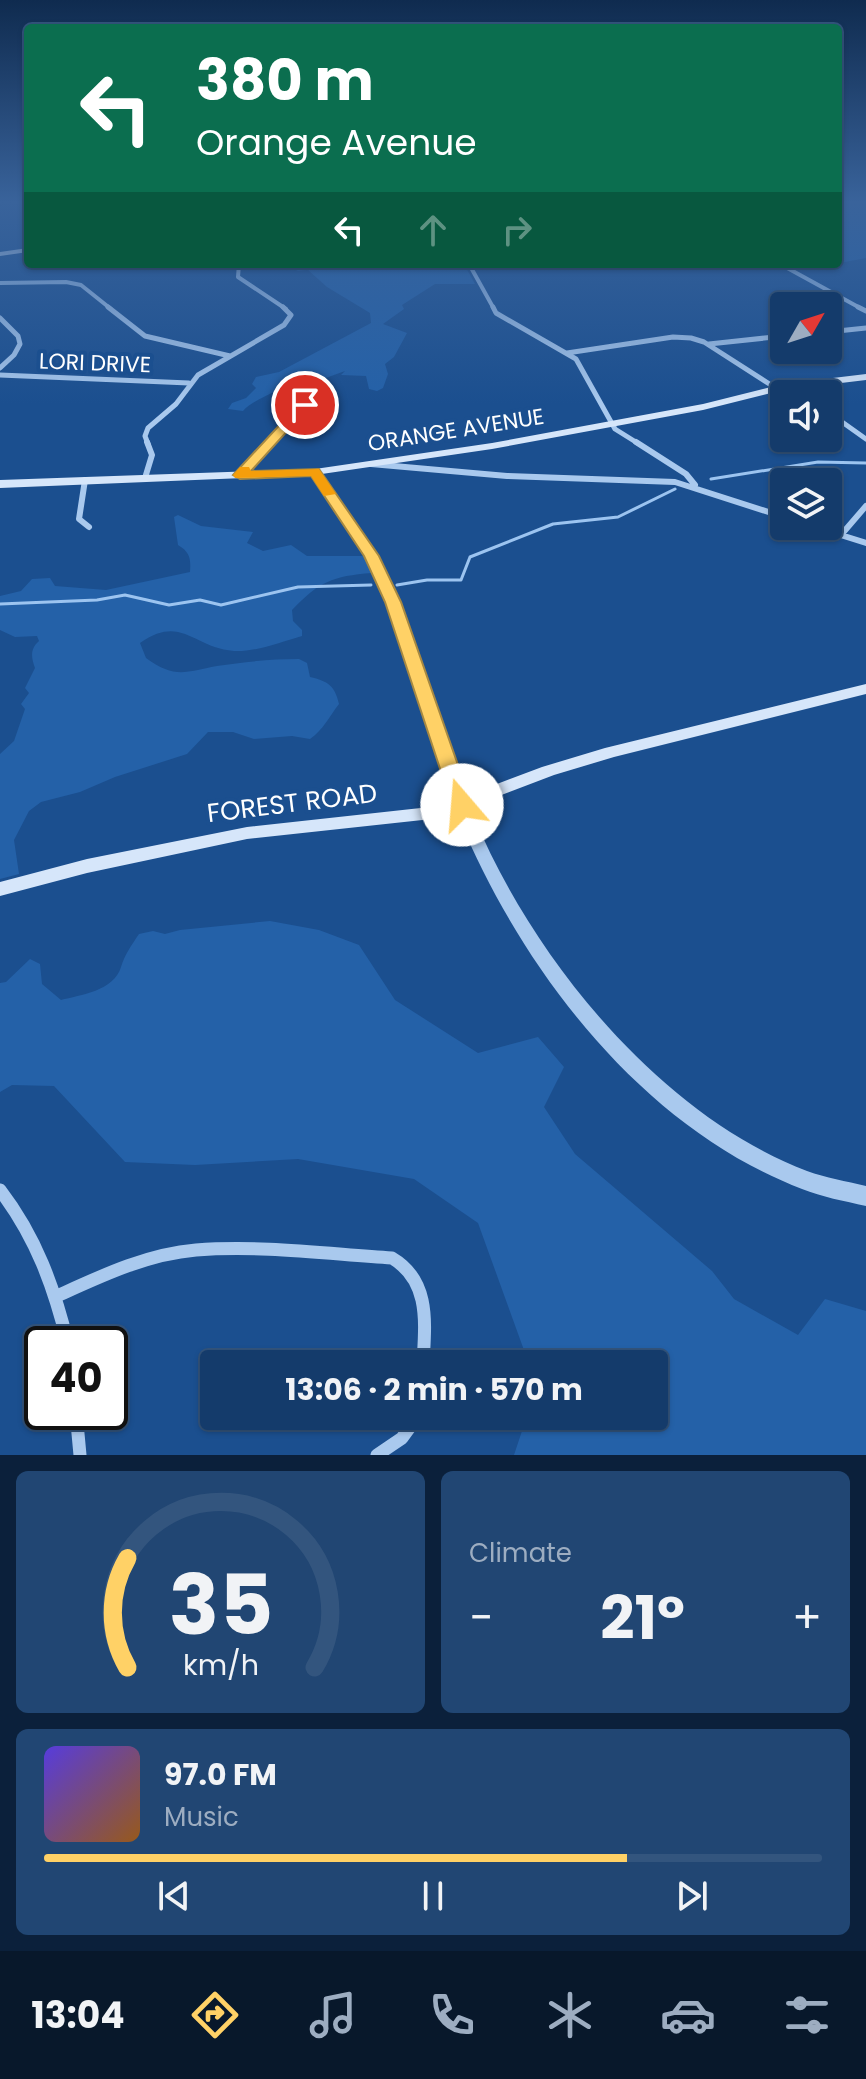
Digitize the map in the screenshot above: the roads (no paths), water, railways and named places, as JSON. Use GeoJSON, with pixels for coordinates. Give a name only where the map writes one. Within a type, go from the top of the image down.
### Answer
{"type":"FeatureCollection","features":[{"type":"Feature","properties":{"kind":"main road","name":"ORANGE AVENUE"},"geometry":{"type":"LineString","coordinates":[[841,380],[866,377]]}},
{"type":"Feature","properties":{"kind":"main road","name":"ORANGE AVENUE"},"geometry":{"type":"LineString","coordinates":[[0,484],[315,472],[612,424],[770,390]]}},
{"type":"Feature","properties":{"kind":"main road","name":"FOREST ROAD"},"geometry":{"type":"LineString","coordinates":[[0,889],[87,866],[233,835],[441,812],[548,771],[611,752],[866,689]]}},
{"type":"Feature","properties":{"kind":"street"},"geometry":{"type":"LineString","coordinates":[[145,478],[152,455],[145,432],[176,404],[189,383],[284,325],[292,314],[238,277],[239,269]]}},
{"type":"Feature","properties":{"kind":"street"},"geometry":{"type":"LineString","coordinates":[[472,269],[496,313],[567,353],[579,364],[615,429],[686,474],[695,485]]}},
{"type":"Feature","properties":{"kind":"street"},"geometry":{"type":"LineString","coordinates":[[789,269],[866,311]]}},
{"type":"Feature","properties":{"kind":"street"},"geometry":{"type":"LineString","coordinates":[[0,283],[81,285],[145,336],[230,356]]}},
{"type":"Feature","properties":{"kind":"street"},"geometry":{"type":"LineString","coordinates":[[0,318],[18,336],[20,344],[14,355],[0,368]]}},
{"type":"Feature","properties":{"kind":"street"},"geometry":{"type":"LineString","coordinates":[[842,331],[866,328]]}},
{"type":"Feature","properties":{"kind":"street"},"geometry":{"type":"LineString","coordinates":[[567,353],[673,337],[691,338],[708,344],[770,384]]}},
{"type":"Feature","properties":{"kind":"street"},"geometry":{"type":"LineString","coordinates":[[708,344],[770,337]]}},
{"type":"Feature","properties":{"kind":"street","name":"LORI DRIVE"},"geometry":{"type":"LineString","coordinates":[[0,375],[189,383]]}},
{"type":"Feature","properties":{"kind":"street"},"geometry":{"type":"LineString","coordinates":[[240,475],[305,405]]}},
{"type":"Feature","properties":{"kind":"street"},"geometry":{"type":"LineString","coordinates":[[842,422],[866,439]]}},
{"type":"Feature","properties":{"kind":"street"},"geometry":{"type":"LineString","coordinates":[[371,464],[507,476],[671,481],[695,485],[770,512]]}},
{"type":"Feature","properties":{"kind":"street"},"geometry":{"type":"LineString","coordinates":[[315,472],[371,556],[393,602],[462,805],[534,945],[558,982],[646,1074],[695,1118],[738,1148],[802,1180],[866,1196]]}},
{"type":"Feature","properties":{"kind":"street"},"geometry":{"type":"LineString","coordinates":[[85,480],[79,519],[89,527]]}},
{"type":"Feature","properties":{"kind":"street"},"geometry":{"type":"LineString","coordinates":[[842,534],[866,506]]}},
{"type":"Feature","properties":{"kind":"street"},"geometry":{"type":"LineString","coordinates":[[842,535],[866,543]]}},
{"type":"Feature","properties":{"kind":"street"},"geometry":{"type":"LineString","coordinates":[[0,1190],[37,1242],[57,1296],[64,1326]]}},
{"type":"Feature","properties":{"kind":"street"},"geometry":{"type":"LineString","coordinates":[[57,1296],[112,1271],[195,1250],[392,1258],[409,1269],[421,1288],[423,1350]]}},
{"type":"Feature","properties":{"kind":"street"},"geometry":{"type":"LineString","coordinates":[[78,1430],[80,1455]]}},
{"type":"Feature","properties":{"kind":"street"},"geometry":{"type":"LineString","coordinates":[[377,1455],[402,1438],[408,1430]]}},
{"type":"Feature","properties":{"kind":"waterway"},"geometry":{"type":"LineString","coordinates":[[711,479],[818,462],[866,463]]}},
{"type":"Feature","properties":{"kind":"waterway"},"geometry":{"type":"LineString","coordinates":[[397,585],[427,580],[461,580],[470,557],[553,524],[618,517],[675,489]]}},
{"type":"Feature","properties":{"kind":"waterway"},"geometry":{"type":"LineString","coordinates":[[0,604],[97,600],[125,595],[169,605],[200,600],[221,605],[298,587],[371,585]]}}]}
